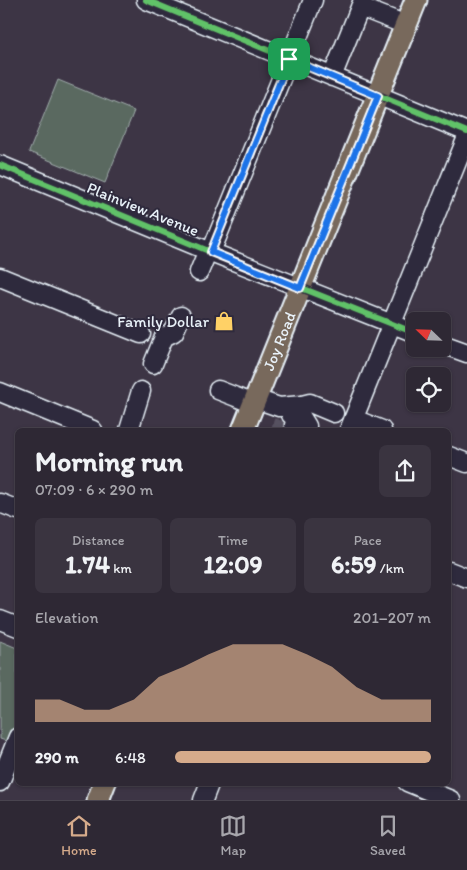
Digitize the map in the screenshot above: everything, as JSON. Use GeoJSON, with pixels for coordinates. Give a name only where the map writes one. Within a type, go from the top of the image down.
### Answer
{"type":"FeatureCollection","features":[{"type":"Feature","properties":{"kind":"main road","name":"Joy Road"},"geometry":{"type":"LineString","coordinates":[[244,428],[416,0]]}},
{"type":"Feature","properties":{"kind":"main road"},"geometry":{"type":"LineString","coordinates":[[98,800],[103,786]]}},
{"type":"Feature","properties":{"kind":"street"},"geometry":{"type":"LineString","coordinates":[[146,0],[467,132]]}},
{"type":"Feature","properties":{"kind":"street"},"geometry":{"type":"LineString","coordinates":[[199,272],[313,0]]}},
{"type":"Feature","properties":{"kind":"street"},"geometry":{"type":"LineString","coordinates":[[332,77],[362,4],[406,26]]}},
{"type":"Feature","properties":{"kind":"street"},"geometry":{"type":"LineString","coordinates":[[372,428],[351,424],[467,136]]}},
{"type":"Feature","properties":{"kind":"street","name":"Plainview Avenue"},"geometry":{"type":"LineString","coordinates":[[0,164],[209,251],[406,329]]}},
{"type":"Feature","properties":{"kind":"street"},"geometry":{"type":"LineString","coordinates":[[0,277],[141,334]]}},
{"type":"Feature","properties":{"kind":"street"},"geometry":{"type":"LineString","coordinates":[[153,364],[164,337],[174,332],[181,316]]}},
{"type":"Feature","properties":{"kind":"street"},"geometry":{"type":"LineString","coordinates":[[451,347],[467,353]]}},
{"type":"Feature","properties":{"kind":"street"},"geometry":{"type":"LineString","coordinates":[[218,390],[255,402],[279,407],[296,419],[310,403],[334,413]]}},
{"type":"Feature","properties":{"kind":"street"},"geometry":{"type":"LineString","coordinates":[[130,428],[141,391]]}},
{"type":"Feature","properties":{"kind":"street"},"geometry":{"type":"LineString","coordinates":[[0,392],[88,428]]}},
{"type":"Feature","properties":{"kind":"street"},"geometry":{"type":"LineString","coordinates":[[451,457],[467,463]]}},
{"type":"Feature","properties":{"kind":"street"},"geometry":{"type":"LineString","coordinates":[[0,503],[15,509]]}},
{"type":"Feature","properties":{"kind":"street"},"geometry":{"type":"LineString","coordinates":[[451,572],[467,578]]}},
{"type":"Feature","properties":{"kind":"street"},"geometry":{"type":"LineString","coordinates":[[0,620],[15,626]]}},
{"type":"Feature","properties":{"kind":"street"},"geometry":{"type":"LineString","coordinates":[[0,782],[15,744]]}},
{"type":"Feature","properties":{"kind":"street"},"geometry":{"type":"LineString","coordinates":[[203,800],[208,786]]}},
{"type":"Feature","properties":{"kind":"street"},"geometry":{"type":"LineString","coordinates":[[417,786],[451,800]]}},
{"type":"Feature","properties":{"kind":"green space"},"geometry":{"type":"Polygon","coordinates":[[[58,80],[134,111],[105,183],[29,152],[58,80]]]}},
{"type":"Feature","properties":{"kind":"green space"},"geometry":{"type":"Polygon","coordinates":[[[0,641],[15,647],[15,726],[9,742],[0,739],[0,641]]]}},
{"type":"Feature","properties":{"kind":"tunnel"},"geometry":{"type":"LineString","coordinates":[[281,428],[283,421]]}},
{"type":"Feature","properties":{"kind":"cycle path"},"geometry":{"type":"LineString","coordinates":[[146,0],[467,132]]}},
{"type":"Feature","properties":{"kind":"cycle path"},"geometry":{"type":"LineString","coordinates":[[0,165],[406,329]]}},
{"type":"Feature","properties":{"kind":"place","name":"Family Dollar"},"geometry":{"type":"Point","coordinates":[224,321]}},
{"type":"Feature","properties":{"kind":"route"},"geometry":{"type":"LineString","coordinates":[[289,59],[378,96],[300,288],[211,252],[289,59]]}}]}
